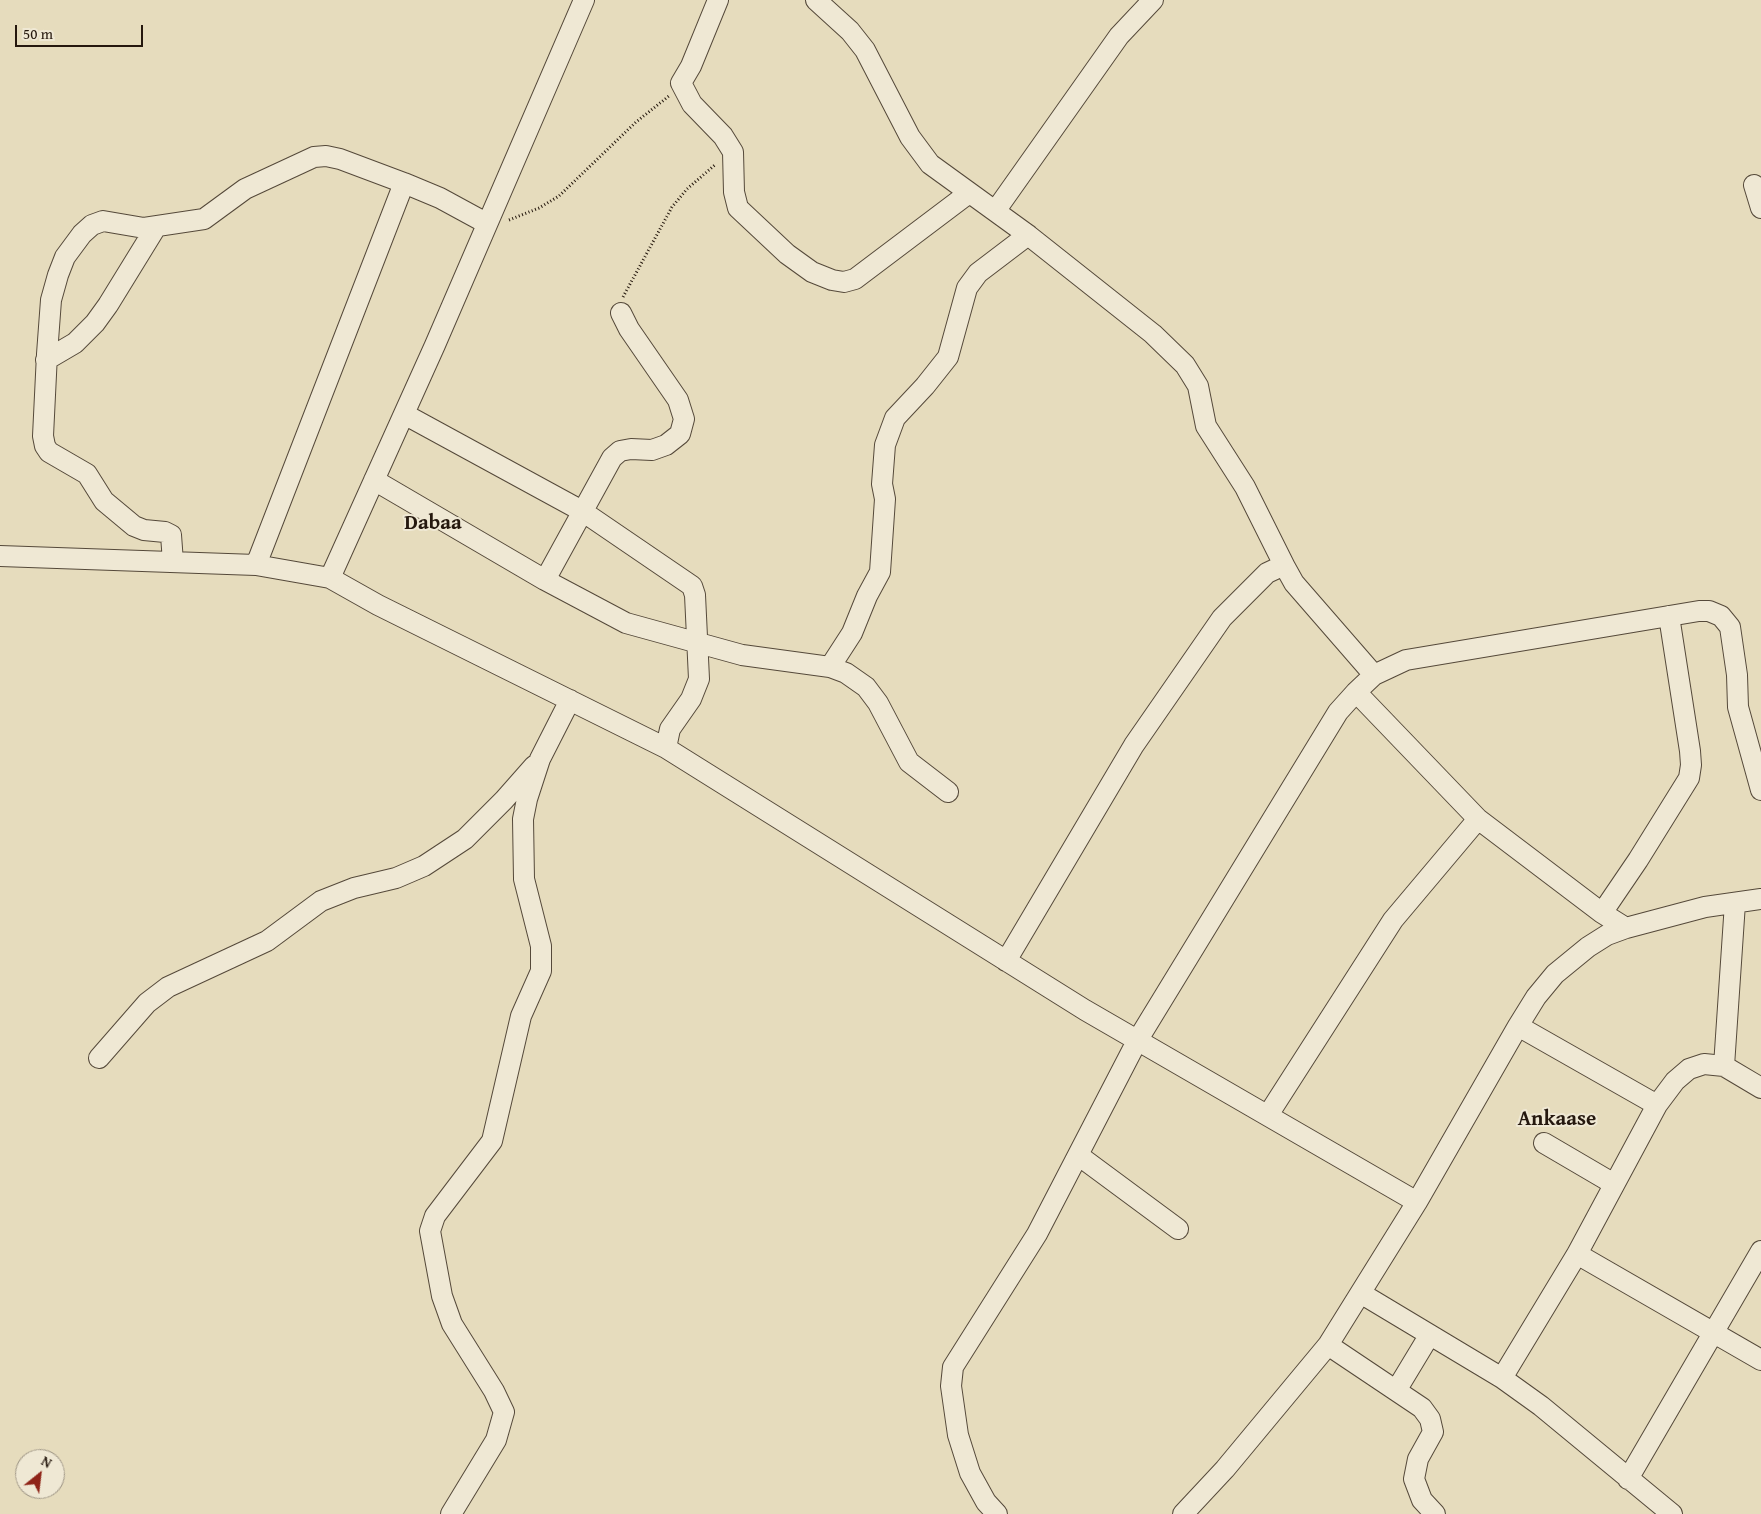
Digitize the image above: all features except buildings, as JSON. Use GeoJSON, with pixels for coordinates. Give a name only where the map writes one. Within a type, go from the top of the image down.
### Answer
{"type":"FeatureCollection","features":[{"type":"Feature","properties":{"kind":"street"},"geometry":{"type":"LineString","coordinates":[[330,578],[404,414],[584,0]]}},
{"type":"Feature","properties":{"kind":"street"},"geometry":{"type":"LineString","coordinates":[[718,0],[691,66],[681,83],[692,104],[723,136],[733,152],[734,192],[738,208],[788,254],[812,272],[832,280],[844,282],[856,279],[969,192]]}},
{"type":"Feature","properties":{"kind":"street"},"geometry":{"type":"LineString","coordinates":[[816,0],[850,31],[865,50],[910,137],[930,164],[1028,235],[1153,334],[1185,365],[1198,386],[1206,426],[1245,487],[1294,583],[1374,675]]}},
{"type":"Feature","properties":{"kind":"street"},"geometry":{"type":"LineString","coordinates":[[996,210],[1119,36],[1153,0]]}},
{"type":"Feature","properties":{"kind":"street"},"geometry":{"type":"LineString","coordinates":[[173,562],[171,535],[165,532],[144,530],[134,526],[104,501],[87,474],[49,452],[45,446],[43,436],[46,360],[51,300],[65,257],[82,234],[92,225],[102,221],[144,228],[204,219],[245,189],[314,158],[326,156],[340,159],[440,198],[486,223]]}},
{"type":"Feature","properties":{"kind":"street"},"geometry":{"type":"LineString","coordinates":[[256,565],[404,183]]}},
{"type":"Feature","properties":{"kind":"street"},"geometry":{"type":"LineString","coordinates":[[1754,185],[1761,208]]}},
{"type":"Feature","properties":{"kind":"street"},"geometry":{"type":"LineString","coordinates":[[46,360],[75,344],[95,322],[108,305],[156,227]]}},
{"type":"Feature","properties":{"kind":"street"},"geometry":{"type":"LineString","coordinates":[[830,668],[852,633],[867,596],[880,572],[885,499],[882,484],[885,445],[895,418],[925,386],[948,357],[967,288],[978,274],[1028,235]]}},
{"type":"Feature","properties":{"kind":"street"},"geometry":{"type":"LineString","coordinates":[[546,580],[612,458],[620,451],[631,448],[652,450],[666,446],[680,434],[684,419],[678,400],[629,329],[621,313]]}},
{"type":"Feature","properties":{"kind":"street"},"geometry":{"type":"LineString","coordinates":[[404,414],[582,511],[692,586],[695,595],[699,679],[692,698],[677,716],[670,729],[666,748]]}},
{"type":"Feature","properties":{"kind":"street"},"geometry":{"type":"LineString","coordinates":[[374,480],[546,580],[626,623],[742,655],[830,668],[846,674],[866,687],[878,703],[910,762],[948,792]]}},
{"type":"Feature","properties":{"kind":"street"},"geometry":{"type":"LineString","coordinates":[[0,556],[256,565],[330,578],[378,605],[666,748],[1137,1041],[1417,1202]]}},
{"type":"Feature","properties":{"kind":"street"},"geometry":{"type":"LineString","coordinates":[[1006,961],[1134,745],[1222,618],[1267,573],[1284,565]]}},
{"type":"Feature","properties":{"kind":"street"},"geometry":{"type":"LineString","coordinates":[[997,1514],[986,1502],[970,1473],[958,1435],[952,1396],[953,1367],[1037,1234],[1137,1041],[1338,712],[1356,692],[1374,675],[1406,660],[1699,611],[1709,611],[1722,616],[1730,627],[1737,675],[1738,707],[1761,790]]}},
{"type":"Feature","properties":{"kind":"street"},"geometry":{"type":"LineString","coordinates":[[1602,913],[1638,860],[1689,778],[1691,765],[1690,751],[1669,616]]}},
{"type":"Feature","properties":{"kind":"street"},"geometry":{"type":"LineString","coordinates":[[1356,692],[1478,819],[1602,913],[1626,928]]}},
{"type":"Feature","properties":{"kind":"street"},"geometry":{"type":"LineString","coordinates":[[451,1514],[496,1440],[504,1412],[494,1391],[452,1324],[442,1296],[430,1231],[435,1216],[492,1142],[521,1016],[541,971],[541,946],[524,879],[523,819],[527,799],[540,759],[570,700]]}},
{"type":"Feature","properties":{"kind":"street"},"geometry":{"type":"LineString","coordinates":[[98,1058],[157,994],[268,941],[321,900],[354,888],[396,878],[424,866],[465,838],[504,800],[540,759]]}},
{"type":"Feature","properties":{"kind":"street"},"geometry":{"type":"LineString","coordinates":[[1268,1115],[1393,920],[1478,819]]}},
{"type":"Feature","properties":{"kind":"street"},"geometry":{"type":"LineString","coordinates":[[1183,1514],[1225,1470],[1328,1344],[1362,1294],[1417,1202],[1518,1026],[1536,997],[1555,974],[1588,947],[1607,935],[1626,928],[1705,907],[1761,900]]}},
{"type":"Feature","properties":{"kind":"street"},"geometry":{"type":"LineString","coordinates":[[1724,1066],[1735,903]]}},
{"type":"Feature","properties":{"kind":"street"},"geometry":{"type":"LineString","coordinates":[[1518,1026],[1658,1105]]}},
{"type":"Feature","properties":{"kind":"street"},"geometry":{"type":"LineString","coordinates":[[1502,1378],[1577,1254],[1658,1105],[1675,1081],[1689,1069],[1704,1064],[1724,1066],[1761,1088]]}},
{"type":"Feature","properties":{"kind":"street"},"geometry":{"type":"LineString","coordinates":[[1544,1143],[1614,1184]]}},
{"type":"Feature","properties":{"kind":"street"},"geometry":{"type":"LineString","coordinates":[[1078,1155],[1178,1229]]}},
{"type":"Feature","properties":{"kind":"street"},"geometry":{"type":"LineString","coordinates":[[1628,1479],[1761,1251]]}},
{"type":"Feature","properties":{"kind":"street"},"geometry":{"type":"LineString","coordinates":[[1577,1254],[1761,1360]]}},
{"type":"Feature","properties":{"kind":"street"},"geometry":{"type":"LineString","coordinates":[[1362,1294],[1429,1336],[1502,1378],[1541,1406],[1672,1514]]}},
{"type":"Feature","properties":{"kind":"street"},"geometry":{"type":"LineString","coordinates":[[1397,1389],[1429,1336]]}},
{"type":"Feature","properties":{"kind":"street"},"geometry":{"type":"LineString","coordinates":[[1328,1344],[1397,1389],[1422,1408],[1430,1419],[1433,1432],[1418,1459],[1414,1479],[1422,1500],[1435,1514]]}},
{"type":"Feature","properties":{"kind":"path"},"geometry":{"type":"LineString","coordinates":[[486,223],[526,214],[559,196],[636,122],[668,97],[681,83]]}},
{"type":"Feature","properties":{"kind":"path"},"geometry":{"type":"LineString","coordinates":[[621,313],[623,297],[672,207],[687,189],[733,152]]}},
{"type":"Feature","properties":{"kind":"district","name":"Dabaa"},"geometry":{"type":"Point","coordinates":[433,524]}},
{"type":"Feature","properties":{"kind":"district","name":"Ankaase"},"geometry":{"type":"Point","coordinates":[1557,1120]}}]}
